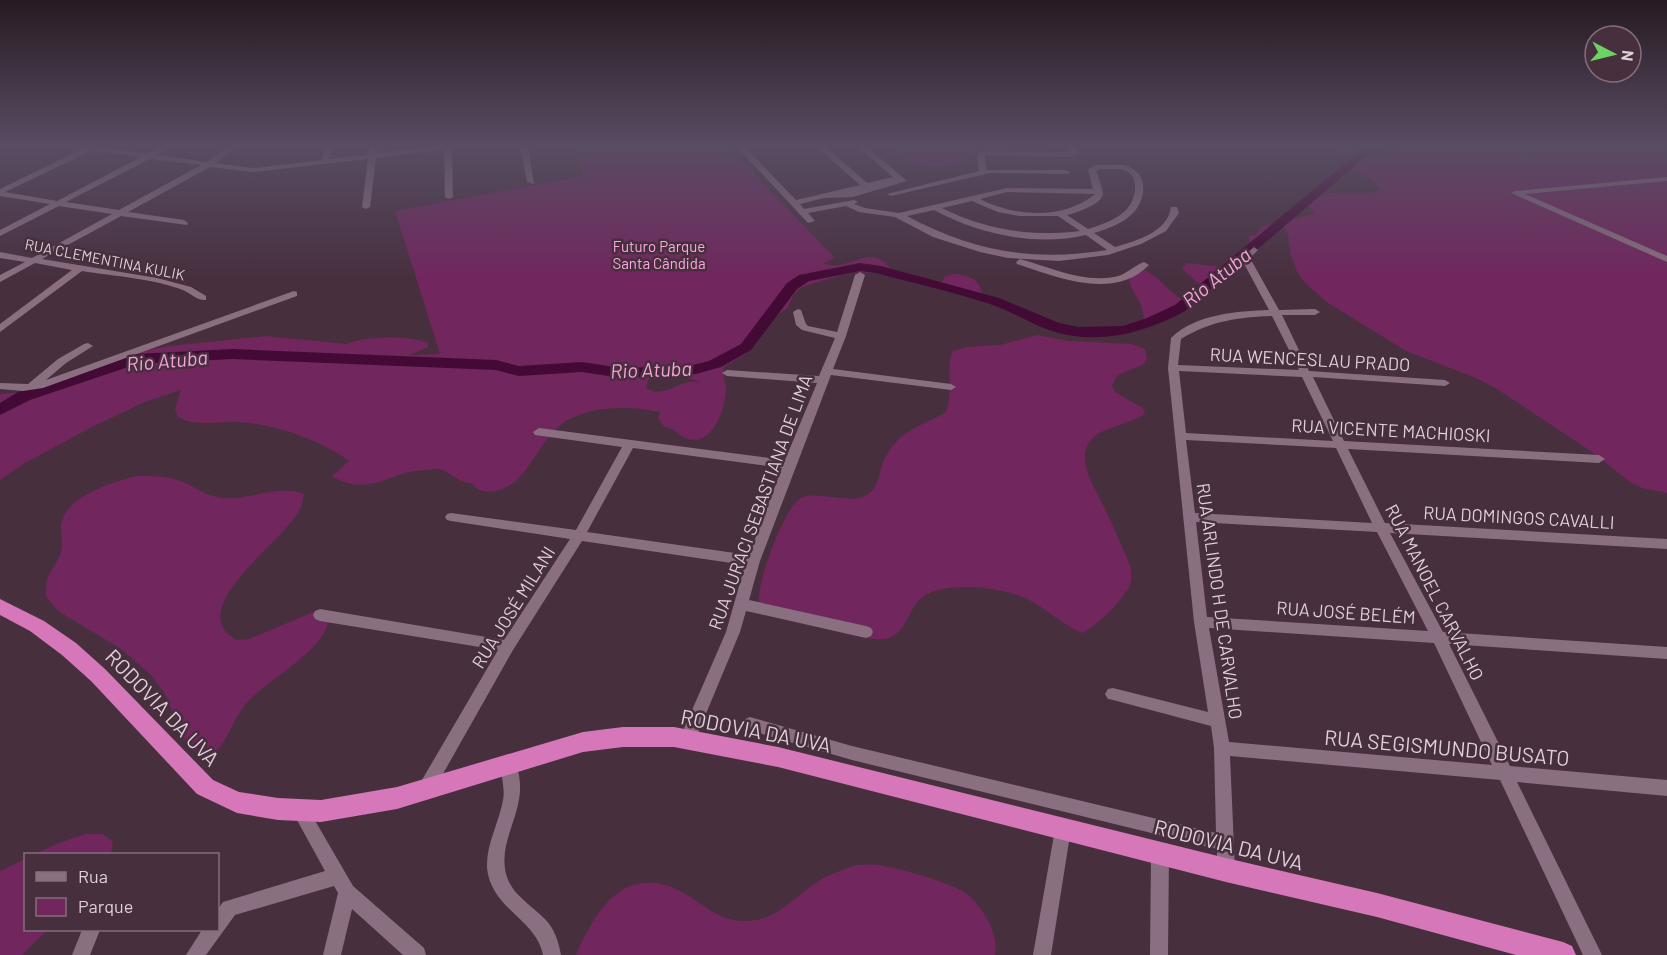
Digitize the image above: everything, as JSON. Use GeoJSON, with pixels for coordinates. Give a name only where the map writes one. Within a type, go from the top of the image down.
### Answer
{"type":"FeatureCollection","features":[{"type":"Feature","properties":{"kind":"highway","name":"RODOVIA DA UVA"},"geometry":{"type":"LineString","coordinates":[[0,606],[37,626],[83,662],[205,787],[237,802],[300,811],[321,811],[425,791],[584,742],[622,737],[674,737],[778,757],[1160,854],[1377,905],[1563,955]]}},
{"type":"Feature","properties":{"kind":"street"},"geometry":{"type":"LineString","coordinates":[[0,233],[83,190]]}},
{"type":"Feature","properties":{"kind":"street"},"geometry":{"type":"LineString","coordinates":[[0,279],[162,190]]}},
{"type":"Feature","properties":{"kind":"street"},"geometry":{"type":"LineString","coordinates":[[366,207],[368,190]]}},
{"type":"Feature","properties":{"kind":"street"},"geometry":{"type":"LineString","coordinates":[[449,190],[449,197]]}},
{"type":"Feature","properties":{"kind":"street"},"geometry":{"type":"LineString","coordinates":[[781,190],[811,221]]}},
{"type":"Feature","properties":{"kind":"street"},"geometry":{"type":"LineString","coordinates":[[803,212],[861,190]]}},
{"type":"Feature","properties":{"kind":"street"},"geometry":{"type":"LineString","coordinates":[[891,194],[910,190]]}},
{"type":"Feature","properties":{"kind":"street"},"geometry":{"type":"LineString","coordinates":[[898,216],[1001,190],[1021,190]]}},
{"type":"Feature","properties":{"kind":"street"},"geometry":{"type":"LineString","coordinates":[[1058,190],[1099,192]]}},
{"type":"Feature","properties":{"kind":"street"},"geometry":{"type":"LineString","coordinates":[[934,207],[970,224],[1010,234],[1044,236],[1087,231],[1112,223],[1125,216],[1137,203],[1139,190]]}},
{"type":"Feature","properties":{"kind":"street"},"geometry":{"type":"LineString","coordinates":[[1552,190],[1515,193],[1667,259]]}},
{"type":"Feature","properties":{"kind":"street"},"geometry":{"type":"LineString","coordinates":[[973,198],[987,207],[1005,213],[1032,216],[1059,213],[1091,202],[1099,192]]}},
{"type":"Feature","properties":{"kind":"street"},"geometry":{"type":"LineString","coordinates":[[0,193],[184,223]]}},
{"type":"Feature","properties":{"kind":"street"},"geometry":{"type":"LineString","coordinates":[[794,203],[824,196],[846,196],[876,213],[885,212],[898,216],[948,240],[1086,280],[1104,281],[1138,272],[1144,265]]}},
{"type":"Feature","properties":{"kind":"street"},"geometry":{"type":"LineString","coordinates":[[1002,254],[1034,258],[1077,256],[1113,250],[1155,234],[1174,217],[1174,209]]}},
{"type":"Feature","properties":{"kind":"street"},"geometry":{"type":"LineString","coordinates":[[1059,213],[1113,250]]}},
{"type":"Feature","properties":{"kind":"street","name":"RUA MANOEL CARVALHO"},"geometry":{"type":"LineString","coordinates":[[1254,250],[1245,258],[1276,313],[1381,528],[1439,638],[1593,955]]}},
{"type":"Feature","properties":{"kind":"street","name":"RUA CLEMENTINA KULIK"},"geometry":{"type":"LineString","coordinates":[[0,255],[168,284],[194,292],[203,298]]}},
{"type":"Feature","properties":{"kind":"street"},"geometry":{"type":"LineString","coordinates":[[1045,269],[1075,261],[1077,256]]}},
{"type":"Feature","properties":{"kind":"street"},"geometry":{"type":"LineString","coordinates":[[0,329],[79,269]]}},
{"type":"Feature","properties":{"kind":"street","name":"RUA JURACI SEBASTIANA DE LIMA"},"geometry":{"type":"LineString","coordinates":[[687,740],[733,632],[753,561],[841,336],[860,275]]}},
{"type":"Feature","properties":{"kind":"street"},"geometry":{"type":"LineString","coordinates":[[0,386],[30,388],[294,294]]}},
{"type":"Feature","properties":{"kind":"street"},"geometry":{"type":"LineString","coordinates":[[798,312],[801,325],[805,328],[841,336]]}},
{"type":"Feature","properties":{"kind":"street"},"geometry":{"type":"LineString","coordinates":[[1276,313],[1315,312]]}},
{"type":"Feature","properties":{"kind":"street","name":"RUA ARLINDO H DE CARVALHO"},"geometry":{"type":"LineString","coordinates":[[1226,870],[1222,748],[1201,622],[1173,368],[1176,338],[1195,326],[1212,320],[1276,313]]}},
{"type":"Feature","properties":{"kind":"street"},"geometry":{"type":"LineString","coordinates":[[30,388],[62,361],[88,346]]}},
{"type":"Feature","properties":{"kind":"street","name":"RUA WENCESLAU PRADO"},"geometry":{"type":"LineString","coordinates":[[1173,368],[1356,376],[1445,383]]}},
{"type":"Feature","properties":{"kind":"street"},"geometry":{"type":"LineString","coordinates":[[728,373],[825,376],[951,387]]}},
{"type":"Feature","properties":{"kind":"street"},"geometry":{"type":"LineString","coordinates":[[539,432],[789,465]]}},
{"type":"Feature","properties":{"kind":"street","name":"RUA VICENTE MACHIOSKI"},"geometry":{"type":"LineString","coordinates":[[1181,436],[1599,459]]}},
{"type":"Feature","properties":{"kind":"street","name":"RUA JOSÉ MILANI"},"geometry":{"type":"LineString","coordinates":[[425,791],[508,646],[580,534],[630,443]]}},
{"type":"Feature","properties":{"kind":"street"},"geometry":{"type":"LineString","coordinates":[[451,517],[753,561]]}},
{"type":"Feature","properties":{"kind":"street","name":"RUA DOMINGOS CAVALLI"},"geometry":{"type":"LineString","coordinates":[[1189,517],[1667,544]]}},
{"type":"Feature","properties":{"kind":"street"},"geometry":{"type":"LineString","coordinates":[[741,604],[866,632]]}},
{"type":"Feature","properties":{"kind":"street"},"geometry":{"type":"LineString","coordinates":[[320,615],[508,646]]}},
{"type":"Feature","properties":{"kind":"street","name":"RUA JOSÉ BELÉM"},"geometry":{"type":"LineString","coordinates":[[1201,622],[1667,653]]}},
{"type":"Feature","properties":{"kind":"street"},"geometry":{"type":"LineString","coordinates":[[1113,694],[1218,721]]}},
{"type":"Feature","properties":{"kind":"street"},"geometry":{"type":"LineString","coordinates":[[750,724],[852,753],[1225,843]]}},
{"type":"Feature","properties":{"kind":"street","name":"RUA SEGISMUNDO BUSATO"},"geometry":{"type":"LineString","coordinates":[[1222,748],[1667,788]]}},
{"type":"Feature","properties":{"kind":"street"},"geometry":{"type":"LineString","coordinates":[[508,765],[513,787],[498,850],[496,869],[503,890],[549,938],[552,955]]}},
{"type":"Feature","properties":{"kind":"street"},"geometry":{"type":"LineString","coordinates":[[300,811],[336,877],[347,892],[417,955]]}},
{"type":"Feature","properties":{"kind":"street"},"geometry":{"type":"LineString","coordinates":[[1042,955],[1063,829]]}},
{"type":"Feature","properties":{"kind":"street"},"geometry":{"type":"LineString","coordinates":[[1160,854],[1160,955]]}},
{"type":"Feature","properties":{"kind":"street"},"geometry":{"type":"LineString","coordinates":[[219,923],[229,908],[336,877]]}},
{"type":"Feature","properties":{"kind":"street"},"geometry":{"type":"LineString","coordinates":[[332,955],[337,945],[347,892]]}},
{"type":"Feature","properties":{"kind":"street"},"geometry":{"type":"LineString","coordinates":[[81,955],[91,931]]}},
{"type":"Feature","properties":{"kind":"street"},"geometry":{"type":"LineString","coordinates":[[195,955],[212,931]]}},
{"type":"Feature","properties":{"kind":"green space","name":"Futuro Parque Santa Cândida"},"geometry":{"type":"Polygon","coordinates":[[[510,190],[769,190],[835,258],[823,263],[842,265],[868,257],[876,258],[885,263],[894,273],[851,272],[802,287],[794,294],[787,309],[774,316],[747,353],[724,367],[726,390],[723,407],[711,432],[704,437],[697,440],[688,439],[664,427],[658,418],[660,412],[612,408],[588,412],[558,427],[523,474],[516,481],[499,490],[487,492],[481,490],[472,483],[462,481],[439,469],[406,473],[367,484],[350,484],[332,476],[349,461],[324,446],[296,434],[251,423],[199,423],[178,417],[175,409],[181,390],[145,402],[94,426],[25,463],[0,480],[0,394],[27,392],[141,351],[266,336],[346,344],[375,338],[420,340],[428,343],[428,347],[410,355],[440,354],[395,211],[510,190]],[[682,376],[648,380],[646,388],[656,392],[690,382],[700,382],[682,376]]]}},
{"type":"Feature","properties":{"kind":"green space"},"geometry":{"type":"Polygon","coordinates":[[[1379,190],[1667,190],[1667,493],[1642,488],[1630,482],[1592,452],[1497,389],[1476,378],[1406,351],[1328,303],[1304,282],[1297,271],[1291,256],[1288,235],[1283,225],[1274,225],[1253,246],[1248,236],[1256,235],[1261,227],[1314,214],[1312,209],[1300,201],[1313,193],[1372,193],[1379,190]]]}},
{"type":"Feature","properties":{"kind":"green space"},"geometry":{"type":"Polygon","coordinates":[[[1187,263],[1229,268],[1205,289],[1182,269],[1187,263]]]}},
{"type":"Feature","properties":{"kind":"green space"},"geometry":{"type":"Polygon","coordinates":[[[1137,268],[1152,274],[1176,295],[1190,302],[1174,313],[1144,324],[1142,308],[1131,287],[1128,274],[1137,268]]]}},
{"type":"Feature","properties":{"kind":"green space"},"geometry":{"type":"Polygon","coordinates":[[[952,274],[964,275],[973,279],[982,291],[983,297],[942,283],[944,277],[952,274]]]}},
{"type":"Feature","properties":{"kind":"green space"},"geometry":{"type":"Polygon","coordinates":[[[1037,335],[1069,341],[1132,344],[1145,349],[1147,358],[1144,364],[1118,375],[1112,385],[1115,392],[1143,408],[1145,414],[1096,435],[1086,448],[1086,465],[1089,475],[1131,568],[1128,588],[1110,611],[1082,633],[1020,596],[991,589],[958,587],[930,593],[920,599],[897,633],[885,639],[874,639],[842,633],[760,609],[760,587],[769,558],[781,526],[796,502],[803,497],[848,499],[871,492],[877,482],[883,462],[896,442],[910,431],[946,412],[953,351],[966,347],[1000,345],[1037,335]]]}},
{"type":"Feature","properties":{"kind":"green space"},"geometry":{"type":"Polygon","coordinates":[[[138,476],[172,479],[222,498],[284,490],[304,494],[302,506],[293,520],[234,584],[224,601],[220,617],[225,631],[236,640],[249,639],[318,610],[330,613],[327,627],[309,651],[245,705],[213,755],[197,754],[183,737],[165,694],[151,675],[121,649],[58,611],[46,596],[48,577],[61,551],[61,524],[65,514],[72,505],[92,491],[138,476]]]}},
{"type":"Feature","properties":{"kind":"green space"},"geometry":{"type":"Polygon","coordinates":[[[85,834],[103,834],[113,842],[111,853],[37,853],[85,834]]]}},
{"type":"Feature","properties":{"kind":"green space"},"geometry":{"type":"Polygon","coordinates":[[[24,859],[24,931],[46,931],[22,955],[0,955],[0,871],[24,859]]]}},
{"type":"Feature","properties":{"kind":"green space"},"geometry":{"type":"Polygon","coordinates":[[[856,865],[876,865],[899,869],[938,881],[967,894],[979,906],[992,930],[995,938],[995,955],[576,955],[592,923],[602,909],[626,888],[640,883],[657,883],[676,889],[722,917],[743,921],[756,920],[774,914],[822,879],[856,865]]]}},
{"type":"Feature","properties":{"kind":"waterway","name":"Rio Atuba"},"geometry":{"type":"LineString","coordinates":[[0,410],[24,396],[135,359],[233,354],[496,365],[519,371],[582,367],[621,373],[690,371],[715,364],[746,347],[792,286],[804,278],[860,267],[876,269],[994,301],[1062,329],[1093,333],[1123,330],[1152,322],[1180,308],[1320,190]]}}]}
